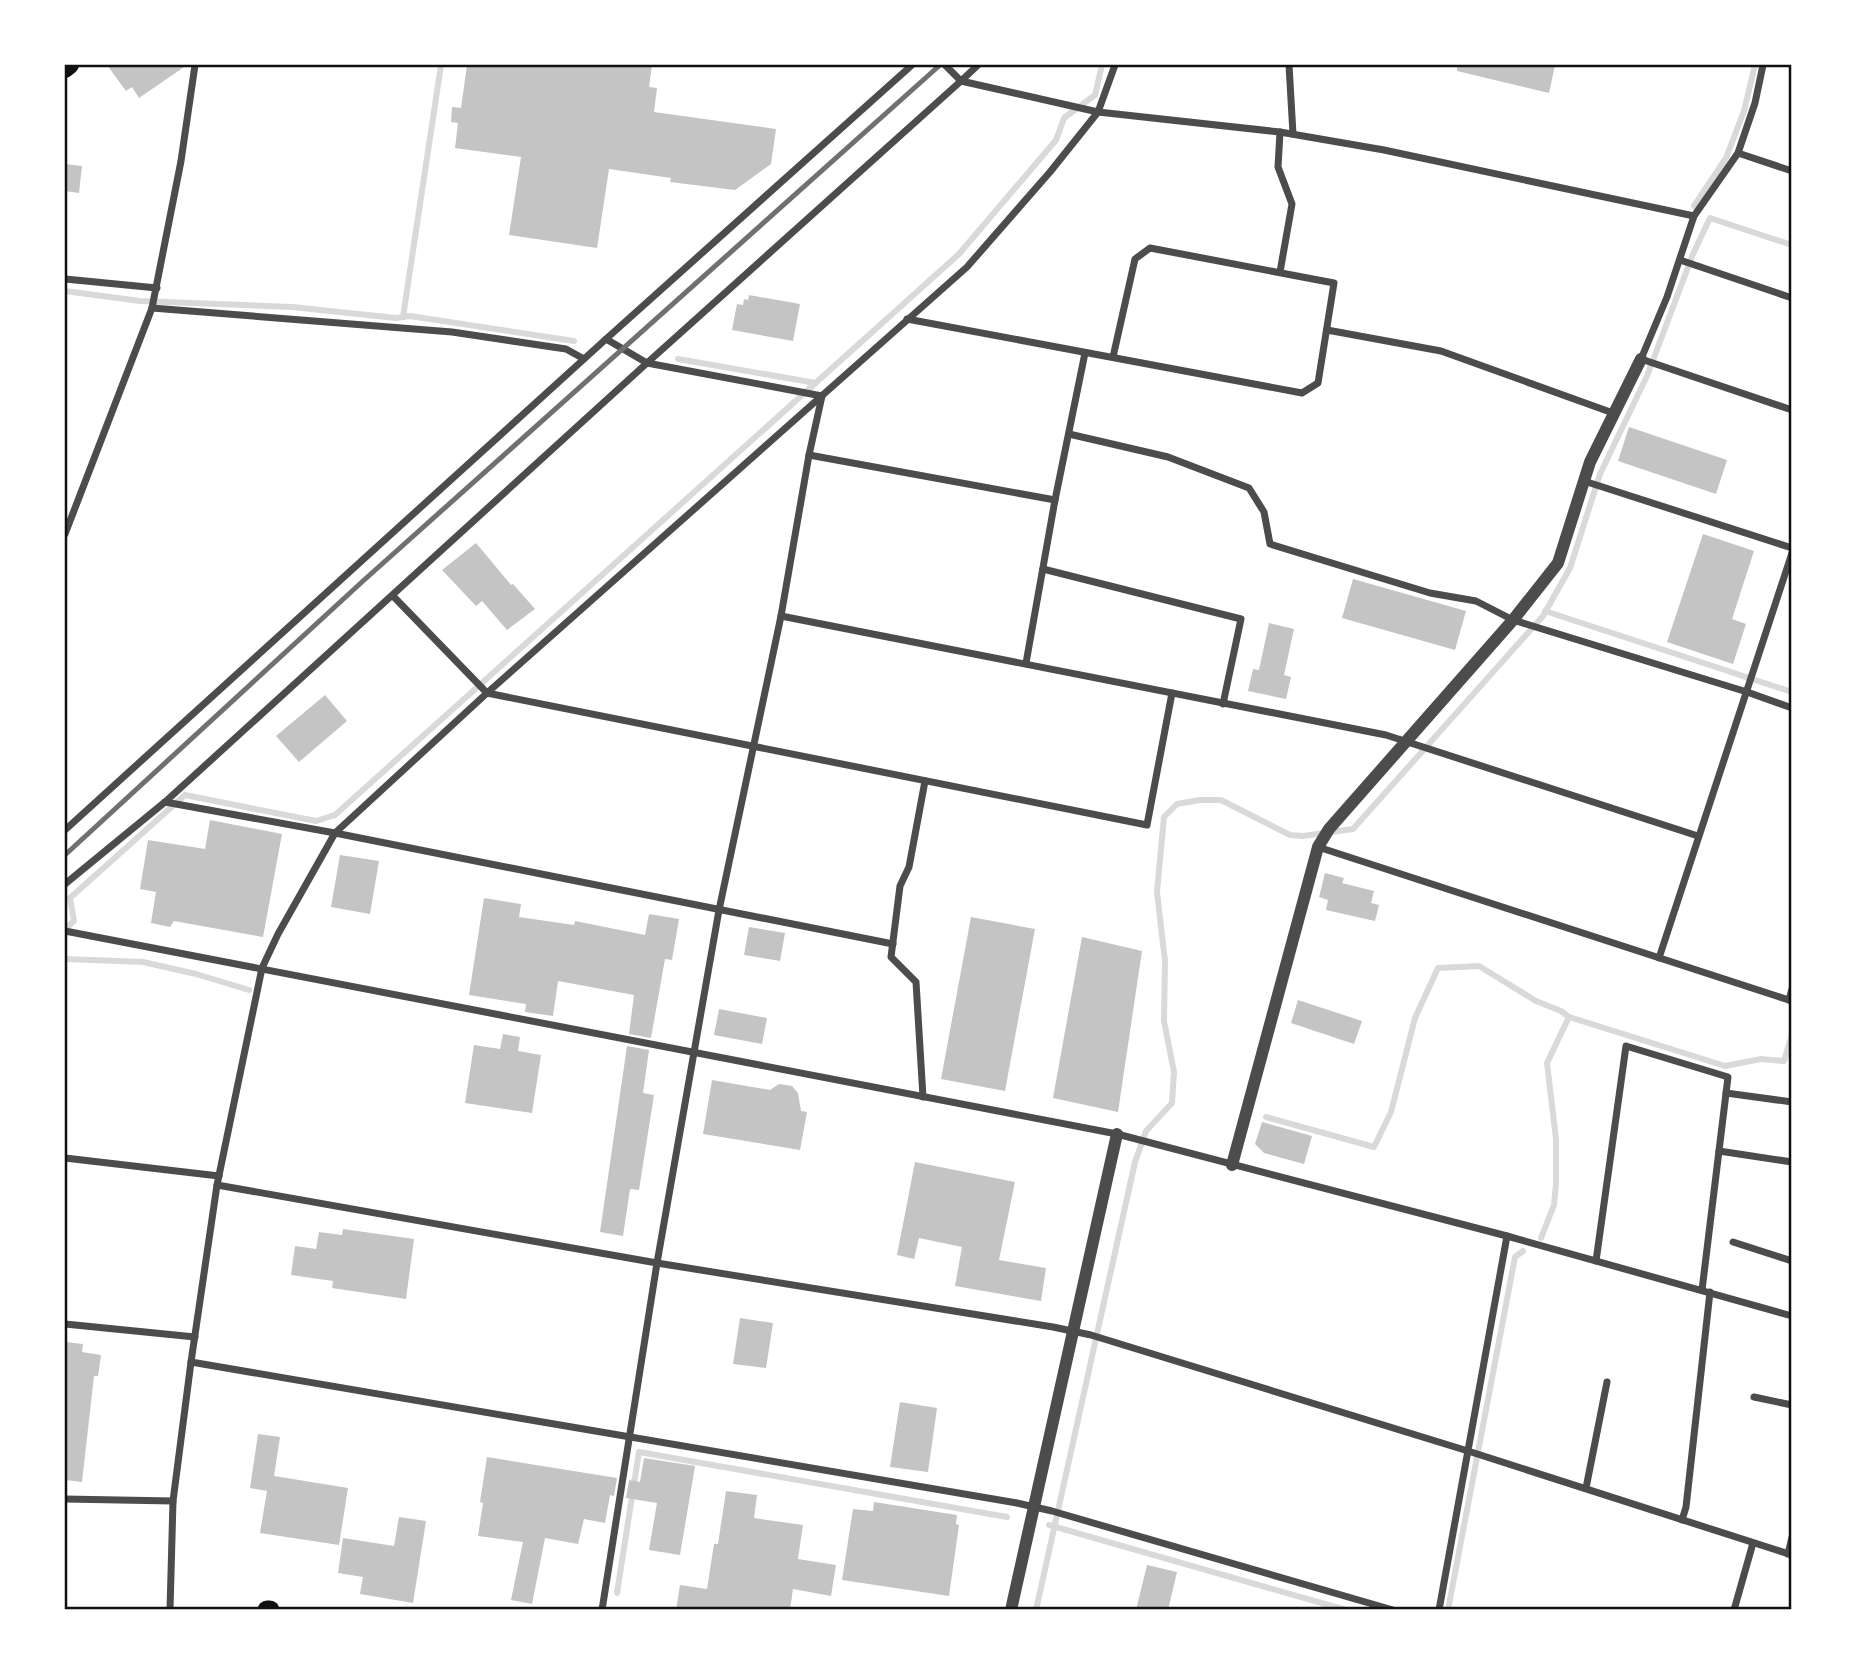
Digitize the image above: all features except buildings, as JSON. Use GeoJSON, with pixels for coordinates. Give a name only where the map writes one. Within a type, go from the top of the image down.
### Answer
{"type":"FeatureCollection","features":[{"type":"Feature","properties":{"kind":"main road"},"geometry":{"type":"LineString","coordinates":[[65,69],[70,65]]}},
{"type":"Feature","properties":{"kind":"street"},"geometry":{"type":"LineString","coordinates":[[65,534],[153,306],[181,160],[195,65]]}},
{"type":"Feature","properties":{"kind":"street"},"geometry":{"type":"LineString","coordinates":[[65,830],[912,65]]}},
{"type":"Feature","properties":{"kind":"street"},"geometry":{"type":"LineString","coordinates":[[945,65],[961,81],[982,88],[1098,111],[1280,132],[1384,150],[1694,216]]}},
{"type":"Feature","properties":{"kind":"street"},"geometry":{"type":"LineString","coordinates":[[65,884],[172,803],[647,363],[978,65]]}},
{"type":"Feature","properties":{"kind":"street"},"geometry":{"type":"LineString","coordinates":[[170,1610],[173,1501],[191,1362],[217,1185],[262,968],[335,833],[481,687],[822,396],[967,267],[1050,172],[1098,111],[1115,65]]}},
{"type":"Feature","properties":{"kind":"street"},"geometry":{"type":"LineString","coordinates":[[1289,65],[1293,134]]}},
{"type":"Feature","properties":{"kind":"street"},"geometry":{"type":"LineString","coordinates":[[1232,1165],[1323,838],[1513,620],[1558,563],[1588,482],[1590,462],[1613,413],[1648,362],[1667,296],[1686,262],[1694,216],[1738,153],[1755,103],[1763,65]]}},
{"type":"Feature","properties":{"kind":"street"},"geometry":{"type":"LineString","coordinates":[[1280,132],[1278,167],[1292,204],[1280,272]]}},
{"type":"Feature","properties":{"kind":"street"},"geometry":{"type":"LineString","coordinates":[[1738,153],[1792,171]]}},
{"type":"Feature","properties":{"kind":"street"},"geometry":{"type":"LineString","coordinates":[[907,319],[1302,393],[1318,383],[1334,283],[1150,248],[1135,259],[1113,357]]}},
{"type":"Feature","properties":{"kind":"street"},"geometry":{"type":"LineString","coordinates":[[1686,262],[1792,298]]}},
{"type":"Feature","properties":{"kind":"street"},"geometry":{"type":"LineString","coordinates":[[65,279],[157,291]]}},
{"type":"Feature","properties":{"kind":"street"},"geometry":{"type":"LineString","coordinates":[[153,306],[452,332],[566,349],[584,359]]}},
{"type":"Feature","properties":{"kind":"street"},"geometry":{"type":"LineString","coordinates":[[1327,330],[1441,351],[1613,413]]}},
{"type":"Feature","properties":{"kind":"street"},"geometry":{"type":"LineString","coordinates":[[606,339],[647,363],[822,396]]}},
{"type":"Feature","properties":{"kind":"street"},"geometry":{"type":"LineString","coordinates":[[1026,663],[1085,353]]}},
{"type":"Feature","properties":{"kind":"street"},"geometry":{"type":"LineString","coordinates":[[1648,362],[1792,410]]}},
{"type":"Feature","properties":{"kind":"street"},"geometry":{"type":"LineString","coordinates":[[602,1610],[657,1263],[719,910],[781,616],[822,396]]}},
{"type":"Feature","properties":{"kind":"street"},"geometry":{"type":"LineString","coordinates":[[1069,434],[1168,457],[1249,488],[1264,512],[1270,544],[1430,593],[1476,601],[1527,625],[1792,708]]}},
{"type":"Feature","properties":{"kind":"street"},"geometry":{"type":"LineString","coordinates":[[809,455],[1055,500]]}},
{"type":"Feature","properties":{"kind":"street"},"geometry":{"type":"LineString","coordinates":[[1588,482],[1792,548]]}},
{"type":"Feature","properties":{"kind":"street"},"geometry":{"type":"LineString","coordinates":[[1659,958],[1792,554]]}},
{"type":"Feature","properties":{"kind":"street"},"geometry":{"type":"LineString","coordinates":[[1043,569],[1241,619],[1223,704]]}},
{"type":"Feature","properties":{"kind":"street"},"geometry":{"type":"LineString","coordinates":[[393,596],[481,687],[753,747],[1147,825],[1172,693]]}},
{"type":"Feature","properties":{"kind":"street"},"geometry":{"type":"LineString","coordinates":[[781,616],[1406,740],[1698,836]]}},
{"type":"Feature","properties":{"kind":"street"},"geometry":{"type":"LineString","coordinates":[[923,1097],[916,982],[891,957],[900,886],[909,867],[925,781]]}},
{"type":"Feature","properties":{"kind":"street"},"geometry":{"type":"LineString","coordinates":[[172,803],[893,944]]}},
{"type":"Feature","properties":{"kind":"street"},"geometry":{"type":"LineString","coordinates":[[1323,838],[1659,958],[1791,1000],[1792,989]]}},
{"type":"Feature","properties":{"kind":"street"},"geometry":{"type":"LineString","coordinates":[[68,931],[1117,1134],[1792,1314]]}},
{"type":"Feature","properties":{"kind":"street"},"geometry":{"type":"LineString","coordinates":[[1596,1261],[1626,1046],[1728,1077],[1686,1507],[1682,1520]]}},
{"type":"Feature","properties":{"kind":"street"},"geometry":{"type":"LineString","coordinates":[[1726,1093],[1792,1102]]}},
{"type":"Feature","properties":{"kind":"street"},"geometry":{"type":"LineString","coordinates":[[1011,1610],[1117,1134]]}},
{"type":"Feature","properties":{"kind":"street"},"geometry":{"type":"LineString","coordinates":[[1719,1151],[1792,1162]]}},
{"type":"Feature","properties":{"kind":"street"},"geometry":{"type":"LineString","coordinates":[[65,1158],[219,1176]]}},
{"type":"Feature","properties":{"kind":"street"},"geometry":{"type":"LineString","coordinates":[[217,1185],[657,1263],[1091,1335],[1475,1453],[1790,1554],[1792,1537]]}},
{"type":"Feature","properties":{"kind":"street"},"geometry":{"type":"LineString","coordinates":[[1439,1610],[1475,1453],[1507,1236]]}},
{"type":"Feature","properties":{"kind":"street"},"geometry":{"type":"LineString","coordinates":[[1733,1242],[1792,1261]]}},
{"type":"Feature","properties":{"kind":"street"},"geometry":{"type":"LineString","coordinates":[[65,1324],[195,1337]]}},
{"type":"Feature","properties":{"kind":"street"},"geometry":{"type":"LineString","coordinates":[[191,1362],[1035,1507],[1393,1610]]}},
{"type":"Feature","properties":{"kind":"street"},"geometry":{"type":"LineString","coordinates":[[1586,1488],[1607,1382]]}},
{"type":"Feature","properties":{"kind":"street"},"geometry":{"type":"LineString","coordinates":[[1754,1397],[1792,1405]]}},
{"type":"Feature","properties":{"kind":"street"},"geometry":{"type":"LineString","coordinates":[[65,1499],[173,1501]]}},
{"type":"Feature","properties":{"kind":"street"},"geometry":{"type":"LineString","coordinates":[[1734,1610],[1753,1543]]}},
{"type":"Feature","properties":{"kind":"waterway"},"geometry":{"type":"LineString","coordinates":[[403,317],[441,65]]}},
{"type":"Feature","properties":{"kind":"waterway"},"geometry":{"type":"LineString","coordinates":[[65,929],[74,921],[70,898],[185,795],[316,821],[335,815],[959,254],[1056,140],[1064,118],[1095,95],[1102,65]]}},
{"type":"Feature","properties":{"kind":"waterway"},"geometry":{"type":"LineString","coordinates":[[1694,206],[1726,158],[1744,111],[1755,65]]}},
{"type":"Feature","properties":{"kind":"waterway"},"geometry":{"type":"LineString","coordinates":[[1036,1610],[1135,1162],[1146,1131],[1172,1103],[1174,1072],[1164,1021],[1165,961],[1157,892],[1164,817],[1177,804],[1221,800],[1290,835],[1303,836],[1353,829],[1543,616],[1570,568],[1600,474],[1647,376],[1693,254],[1710,218],[1792,245]]}},
{"type":"Feature","properties":{"kind":"waterway"},"geometry":{"type":"LineString","coordinates":[[65,291],[140,301],[292,307],[396,318],[410,316],[574,341]]}},
{"type":"Feature","properties":{"kind":"waterway"},"geometry":{"type":"LineString","coordinates":[[678,359],[816,383]]}},
{"type":"Feature","properties":{"kind":"waterway"},"geometry":{"type":"LineString","coordinates":[[1545,611],[1792,692]]}},
{"type":"Feature","properties":{"kind":"waterway"},"geometry":{"type":"LineString","coordinates":[[65,959],[143,962],[249,990]]}},
{"type":"Feature","properties":{"kind":"waterway"},"geometry":{"type":"LineString","coordinates":[[1266,1117],[1374,1147],[1391,1112],[1415,1018],[1438,968],[1479,966],[1536,1001],[1569,1017]]}},
{"type":"Feature","properties":{"kind":"waterway"},"geometry":{"type":"LineString","coordinates":[[1541,1238],[1554,1205],[1556,1184],[1556,1139],[1547,1063],[1569,1017],[1725,1066],[1761,1059],[1784,1061],[1792,1035]]}},
{"type":"Feature","properties":{"kind":"waterway"},"geometry":{"type":"LineString","coordinates":[[1448,1610],[1515,1257],[1523,1251]]}},
{"type":"Feature","properties":{"kind":"waterway"},"geometry":{"type":"LineString","coordinates":[[617,1593],[639,1452],[1007,1517]]}},
{"type":"Feature","properties":{"kind":"waterway"},"geometry":{"type":"LineString","coordinates":[[1049,1525],[1346,1610]]}},
{"type":"Feature","properties":{"kind":"railway"},"geometry":{"type":"LineString","coordinates":[[65,855],[363,581],[940,65]]}}]}
